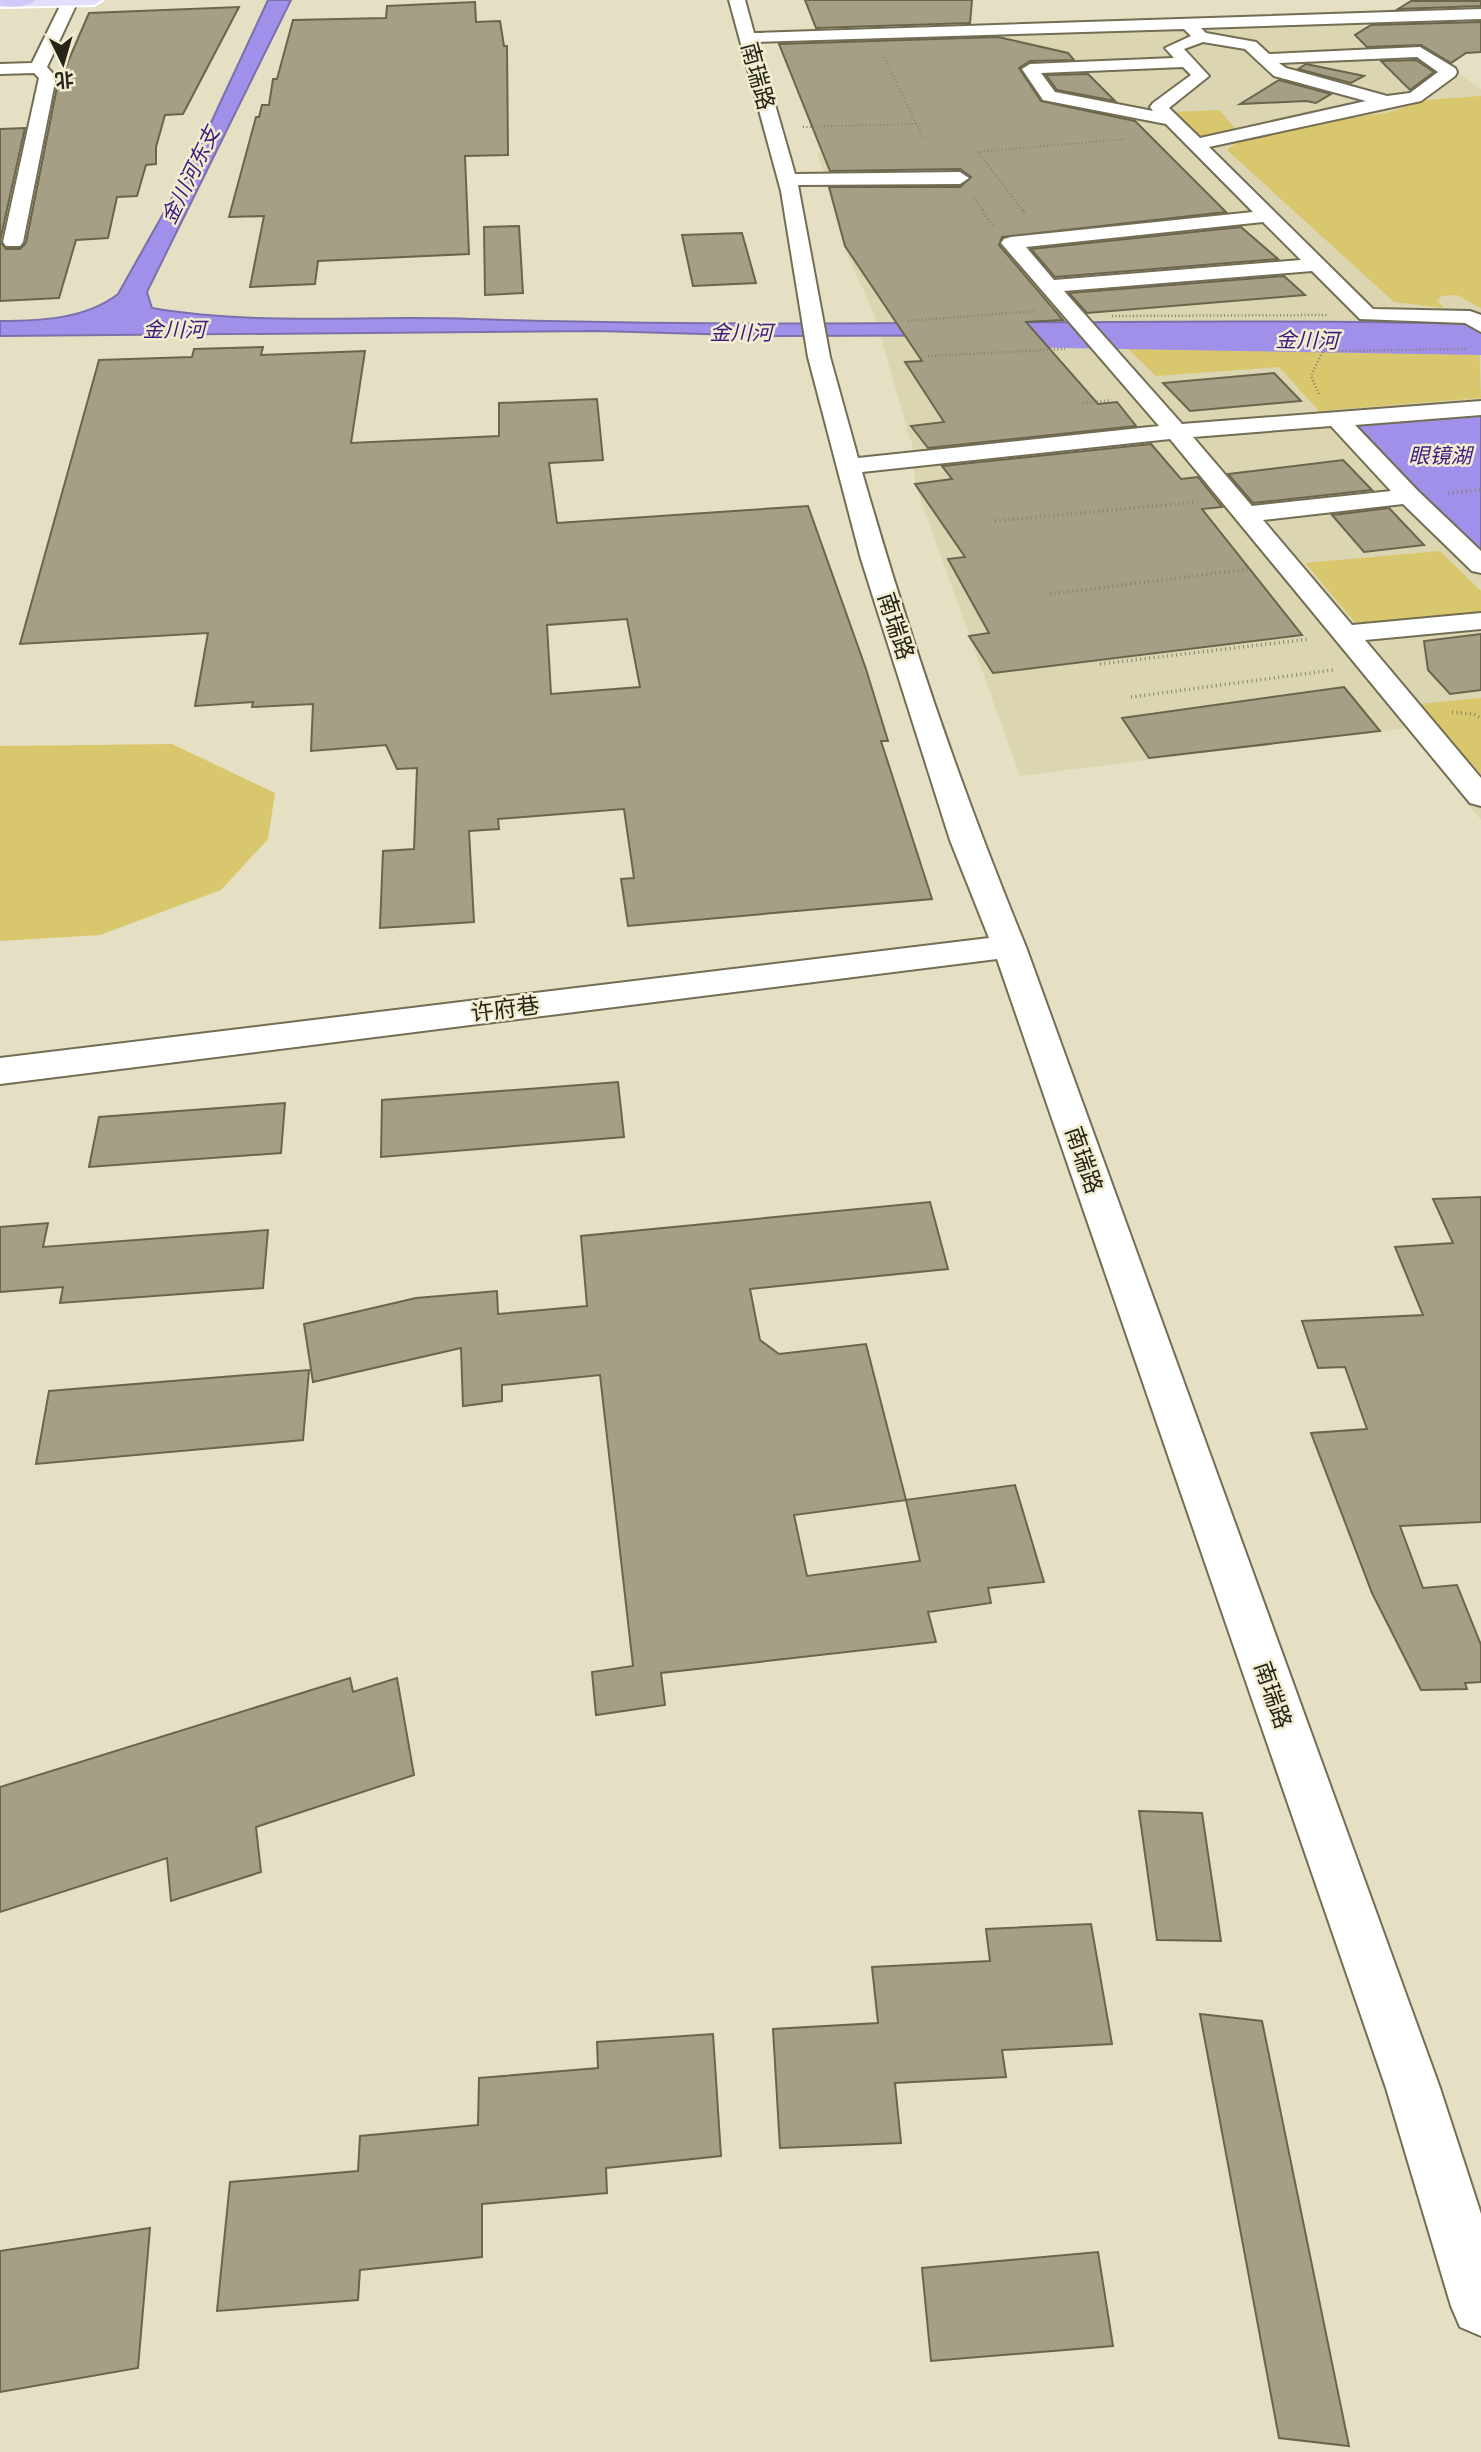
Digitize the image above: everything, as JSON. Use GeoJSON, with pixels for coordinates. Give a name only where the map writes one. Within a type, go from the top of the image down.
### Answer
{"type":"FeatureCollection","features":[{"type":"Feature","properties":{"kind":"highway"},"geometry":{"type":"LineString","coordinates":[[3,2],[28,0]]}},
{"type":"Feature","properties":{"kind":"main road"},"geometry":{"type":"LineString","coordinates":[[3,2],[94,0]]}},
{"type":"Feature","properties":{"kind":"street","name":"南瑞路"},"geometry":{"type":"LineString","coordinates":[[737,0],[787,180],[819,357],[874,559],[966,840],[1009,947],[1408,2075],[1481,2306]]}},
{"type":"Feature","properties":{"kind":"street"},"geometry":{"type":"LineString","coordinates":[[38,68],[70,1]]}},
{"type":"Feature","properties":{"kind":"street"},"geometry":{"type":"LineString","coordinates":[[747,38],[1195,31],[1481,14]]}},
{"type":"Feature","properties":{"kind":"street"},"geometry":{"type":"LineString","coordinates":[[1195,31],[1250,45],[1280,72],[1387,102]]}},
{"type":"Feature","properties":{"kind":"street"},"geometry":{"type":"LineString","coordinates":[[1195,31],[1173,48],[1201,76],[1159,107],[1367,315],[1477,321]]}},
{"type":"Feature","properties":{"kind":"street"},"geometry":{"type":"LineString","coordinates":[[1187,62],[1030,69],[1049,96],[1185,133],[1415,97],[1449,72],[1420,52],[1265,58]]}},
{"type":"Feature","properties":{"kind":"street"},"geometry":{"type":"LineString","coordinates":[[0,69],[38,68],[48,77],[13,242]]}},
{"type":"Feature","properties":{"kind":"street"},"geometry":{"type":"LineString","coordinates":[[787,180],[960,178]]}},
{"type":"Feature","properties":{"kind":"street"},"geometry":{"type":"LineString","coordinates":[[1011,243],[1267,216]]}},
{"type":"Feature","properties":{"kind":"street"},"geometry":{"type":"LineString","coordinates":[[1011,243],[1088,328],[1240,506],[1481,797]]}},
{"type":"Feature","properties":{"kind":"street"},"geometry":{"type":"LineString","coordinates":[[1051,286],[1316,265]]}},
{"type":"Feature","properties":{"kind":"street"},"geometry":{"type":"LineString","coordinates":[[848,466],[1176,431],[1481,408]]}},
{"type":"Feature","properties":{"kind":"street"},"geometry":{"type":"LineString","coordinates":[[1337,419],[1409,496],[1481,565]]}},
{"type":"Feature","properties":{"kind":"street"},"geometry":{"type":"LineString","coordinates":[[1240,506],[1409,496]]}},
{"type":"Feature","properties":{"kind":"street"},"geometry":{"type":"LineString","coordinates":[[1346,634],[1481,621]]}},
{"type":"Feature","properties":{"kind":"street","name":"许府巷"},"geometry":{"type":"LineString","coordinates":[[0,1071],[1009,947]]}},
{"type":"Feature","properties":{"kind":"path"},"geometry":{"type":"LineString","coordinates":[[873,34],[924,139]]}},
{"type":"Feature","properties":{"kind":"path"},"geometry":{"type":"LineString","coordinates":[[772,128],[917,124]]}},
{"type":"Feature","properties":{"kind":"path"},"geometry":{"type":"LineString","coordinates":[[1045,239],[978,152],[1185,133]]}},
{"type":"Feature","properties":{"kind":"path"},"geometry":{"type":"LineString","coordinates":[[960,178],[999,236],[1011,243]]}},
{"type":"Feature","properties":{"kind":"path"},"geometry":{"type":"LineString","coordinates":[[908,321],[1088,328],[1367,315]]}},
{"type":"Feature","properties":{"kind":"path"},"geometry":{"type":"LineString","coordinates":[[928,356],[1088,328]]}},
{"type":"Feature","properties":{"kind":"path"},"geometry":{"type":"LineString","coordinates":[[1337,419],[1321,401],[1311,376],[1323,352],[1468,349]]}},
{"type":"Feature","properties":{"kind":"path"},"geometry":{"type":"LineString","coordinates":[[995,521],[1240,506]]}},
{"type":"Feature","properties":{"kind":"path"},"geometry":{"type":"LineString","coordinates":[[1050,594],[1260,568]]}},
{"type":"Feature","properties":{"kind":"path"},"geometry":{"type":"LineString","coordinates":[[1100,664],[1316,638]]}},
{"type":"Feature","properties":{"kind":"path"},"geometry":{"type":"LineString","coordinates":[[1131,697],[1341,669]]}},
{"type":"Feature","properties":{"kind":"shaded area"},"geometry":{"type":"Polygon","coordinates":[[[1357,22],[1363,27],[1391,26],[1481,89],[1481,820],[1407,728],[1020,776],[915,484],[913,448],[873,311],[843,246],[999,236],[989,173],[826,178],[817,153],[972,148],[1074,140],[1003,36],[1357,22]]]}},
{"type":"Feature","properties":{"kind":"shaded area"},"geometry":{"type":"Polygon","coordinates":[[[1481,96],[1481,308],[1457,295],[1442,296],[1437,301],[1444,308],[1394,302],[1227,150],[1236,143],[1289,125],[1387,113],[1427,100],[1481,96]]]}},
{"type":"Feature","properties":{"kind":"shaded area"},"geometry":{"type":"Polygon","coordinates":[[[1219,110],[1236,129],[1200,138],[1172,112],[1219,110]]]}},
{"type":"Feature","properties":{"kind":"shaded area"},"geometry":{"type":"Polygon","coordinates":[[[1119,340],[1479,341],[1481,398],[1319,411],[1279,367],[1156,376],[1119,340]]]}},
{"type":"Feature","properties":{"kind":"shaded area"},"geometry":{"type":"Polygon","coordinates":[[[1440,551],[1481,591],[1481,615],[1359,627],[1305,563],[1440,551]]]}},
{"type":"Feature","properties":{"kind":"shaded area"},"geometry":{"type":"Polygon","coordinates":[[[1481,698],[1481,774],[1419,704],[1481,698]]]}},
{"type":"Feature","properties":{"kind":"shaded area"},"geometry":{"type":"Polygon","coordinates":[[[172,744],[275,793],[268,839],[221,890],[100,935],[0,941],[0,746],[172,744]]]}},
{"type":"Feature","properties":{"kind":"water","name":"金川河东支"},"geometry":{"type":"Polygon","coordinates":[[[268,0],[291,0],[147,292],[152,308],[231,317],[598,322],[1229,321],[1481,324],[1481,334],[774,336],[598,331],[0,336],[0,321],[46,319],[77,314],[118,294],[194,159],[268,0]]]}},
{"type":"Feature","properties":{"kind":"water","name":"眼镜湖"},"geometry":{"type":"Polygon","coordinates":[[[1481,412],[1481,552],[1349,422],[1481,412]]]}},
{"type":"Feature","properties":{"kind":"building"},"geometry":{"type":"Polygon","coordinates":[[[805,0],[972,0],[970,23],[816,28],[805,0]]]}},
{"type":"Feature","properties":{"kind":"building"},"geometry":{"type":"Polygon","coordinates":[[[1411,1],[1481,1],[1481,6],[1398,9],[1411,1]]]}},
{"type":"Feature","properties":{"kind":"building"},"geometry":{"type":"Polygon","coordinates":[[[475,2],[476,22],[500,21],[504,46],[507,46],[508,155],[465,156],[469,254],[318,261],[315,284],[250,287],[264,216],[229,217],[256,117],[259,117],[262,105],[269,105],[273,79],[277,79],[293,20],[386,18],[387,6],[475,2]]]}},
{"type":"Feature","properties":{"kind":"building"},"geometry":{"type":"Polygon","coordinates":[[[239,7],[183,114],[165,115],[156,147],[156,164],[146,165],[137,196],[117,197],[108,238],[76,240],[59,298],[0,301],[0,241],[6,249],[20,249],[26,243],[57,87],[89,13],[239,7]]]}},
{"type":"Feature","properties":{"kind":"building"},"geometry":{"type":"Polygon","coordinates":[[[1481,22],[1481,52],[1466,53],[1451,63],[1421,45],[1367,47],[1355,35],[1371,25],[1481,22]]]}},
{"type":"Feature","properties":{"kind":"building"},"geometry":{"type":"Polygon","coordinates":[[[998,37],[1068,53],[1074,60],[1030,61],[1019,68],[1041,101],[1135,121],[1226,212],[1002,237],[999,245],[1063,320],[1026,322],[1098,404],[1117,402],[1136,426],[928,448],[911,426],[944,422],[905,362],[922,361],[845,246],[829,187],[960,187],[971,177],[960,169],[830,171],[779,44],[998,37]]]}},
{"type":"Feature","properties":{"kind":"building"},"geometry":{"type":"Polygon","coordinates":[[[1416,60],[1434,72],[1410,90],[1381,61],[1416,60]]]}},
{"type":"Feature","properties":{"kind":"building"},"geometry":{"type":"Polygon","coordinates":[[[1306,64],[1364,76],[1351,83],[1298,69],[1306,64]]]}},
{"type":"Feature","properties":{"kind":"building"},"geometry":{"type":"Polygon","coordinates":[[[1088,74],[1115,101],[1057,90],[1046,75],[1088,74]]]}},
{"type":"Feature","properties":{"kind":"building"},"geometry":{"type":"Polygon","coordinates":[[[1279,80],[1331,94],[1316,103],[1306,101],[1240,104],[1279,80]]]}},
{"type":"Feature","properties":{"kind":"building"},"geometry":{"type":"Polygon","coordinates":[[[25,128],[0,241],[0,129],[25,128]]]}},
{"type":"Feature","properties":{"kind":"building"},"geometry":{"type":"Polygon","coordinates":[[[519,226],[523,293],[485,295],[484,227],[519,226]]]}},
{"type":"Feature","properties":{"kind":"building"},"geometry":{"type":"Polygon","coordinates":[[[1241,227],[1278,259],[1055,277],[1031,249],[1241,227]]]}},
{"type":"Feature","properties":{"kind":"building"},"geometry":{"type":"Polygon","coordinates":[[[742,233],[756,283],[693,286],[682,235],[742,233]]]}},
{"type":"Feature","properties":{"kind":"building"},"geometry":{"type":"Polygon","coordinates":[[[1284,276],[1305,295],[1087,313],[1069,293],[1284,276]]]}},
{"type":"Feature","properties":{"kind":"building"},"geometry":{"type":"Polygon","coordinates":[[[263,347],[261,355],[365,351],[351,443],[499,436],[499,403],[597,399],[603,460],[549,463],[557,523],[808,506],[866,669],[888,741],[881,741],[932,899],[628,926],[621,879],[634,878],[624,809],[498,819],[499,829],[469,831],[474,922],[380,928],[383,851],[414,849],[417,768],[397,769],[386,745],[311,751],[313,704],[252,707],[253,702],[195,706],[208,633],[20,644],[99,360],[192,357],[194,349],[263,347]],[[627,619],[547,625],[551,694],[640,687],[627,619]]]}},
{"type":"Feature","properties":{"kind":"building"},"geometry":{"type":"Polygon","coordinates":[[[1274,373],[1301,401],[1190,411],[1163,383],[1274,373]]]}},
{"type":"Feature","properties":{"kind":"building"},"geometry":{"type":"Polygon","coordinates":[[[1151,444],[1181,479],[1198,477],[1222,507],[1202,509],[1302,635],[993,673],[969,636],[989,633],[948,559],[965,557],[915,484],[952,479],[942,466],[1151,444]]]}},
{"type":"Feature","properties":{"kind":"building"},"geometry":{"type":"Polygon","coordinates":[[[1343,460],[1372,490],[1253,503],[1228,474],[1343,460]]]}},
{"type":"Feature","properties":{"kind":"building"},"geometry":{"type":"Polygon","coordinates":[[[1389,508],[1424,545],[1364,552],[1332,515],[1389,508]]]}},
{"type":"Feature","properties":{"kind":"building"},"geometry":{"type":"Polygon","coordinates":[[[1481,634],[1481,690],[1450,694],[1428,670],[1424,641],[1481,634]]]}},
{"type":"Feature","properties":{"kind":"building"},"geometry":{"type":"Polygon","coordinates":[[[1344,687],[1380,731],[1149,758],[1122,718],[1344,687]]]}},
{"type":"Feature","properties":{"kind":"building"},"geometry":{"type":"Polygon","coordinates":[[[618,1082],[624,1137],[381,1157],[382,1100],[618,1082]]]}},
{"type":"Feature","properties":{"kind":"building"},"geometry":{"type":"Polygon","coordinates":[[[285,1103],[281,1153],[89,1167],[99,1117],[285,1103]]]}},
{"type":"Feature","properties":{"kind":"building"},"geometry":{"type":"Polygon","coordinates":[[[1481,1197],[1481,1522],[1400,1526],[1423,1588],[1457,1585],[1481,1645],[1481,1682],[1465,1683],[1467,1689],[1421,1690],[1372,1593],[1311,1433],[1367,1429],[1345,1367],[1318,1368],[1302,1321],[1423,1315],[1395,1247],[1453,1243],[1433,1199],[1481,1197]]]}},
{"type":"Feature","properties":{"kind":"building"},"geometry":{"type":"Polygon","coordinates":[[[930,1202],[948,1269],[750,1289],[760,1340],[779,1354],[866,1344],[906,1500],[1015,1485],[1044,1582],[988,1588],[991,1603],[928,1612],[936,1642],[661,1673],[665,1705],[596,1715],[592,1672],[633,1666],[600,1375],[502,1385],[502,1401],[463,1406],[461,1348],[313,1382],[304,1324],[416,1298],[497,1291],[498,1314],[587,1306],[581,1236],[930,1202]],[[906,1500],[794,1515],[807,1576],[920,1561],[906,1500]]]}},
{"type":"Feature","properties":{"kind":"building"},"geometry":{"type":"Polygon","coordinates":[[[48,1223],[43,1247],[268,1230],[263,1288],[60,1303],[63,1287],[0,1292],[0,1227],[48,1223]]]}},
{"type":"Feature","properties":{"kind":"building"},"geometry":{"type":"Polygon","coordinates":[[[309,1370],[303,1440],[36,1464],[49,1391],[309,1370]]]}},
{"type":"Feature","properties":{"kind":"building"},"geometry":{"type":"Polygon","coordinates":[[[350,1678],[353,1692],[397,1678],[414,1775],[256,1827],[261,1872],[171,1901],[167,1858],[0,1912],[0,1787],[350,1678]]]}},
{"type":"Feature","properties":{"kind":"building"},"geometry":{"type":"Polygon","coordinates":[[[1139,1811],[1202,1813],[1221,1941],[1157,1940],[1139,1811]]]}},
{"type":"Feature","properties":{"kind":"building"},"geometry":{"type":"Polygon","coordinates":[[[1091,1924],[1112,2044],[1002,2050],[1006,2077],[895,2083],[901,2143],[780,2148],[773,2029],[878,2023],[872,1967],[990,1961],[986,1929],[1091,1924]]]}},
{"type":"Feature","properties":{"kind":"building"},"geometry":{"type":"Polygon","coordinates":[[[1200,2014],[1262,2021],[1349,2446],[1279,2438],[1200,2014]]]}},
{"type":"Feature","properties":{"kind":"building"},"geometry":{"type":"Polygon","coordinates":[[[713,2034],[721,2156],[606,2168],[607,2193],[482,2204],[482,2257],[360,2270],[358,2300],[217,2311],[230,2182],[358,2171],[360,2136],[478,2125],[479,2078],[598,2068],[597,2042],[713,2034]]]}},
{"type":"Feature","properties":{"kind":"building"},"geometry":{"type":"Polygon","coordinates":[[[150,2228],[138,2368],[0,2392],[0,2251],[150,2228]]]}},
{"type":"Feature","properties":{"kind":"building"},"geometry":{"type":"Polygon","coordinates":[[[1098,2252],[1113,2346],[931,2361],[922,2268],[1098,2252]]]}},
{"type":"Feature","properties":{"kind":"waterway","name":"金川河"},"geometry":{"type":"LineString","coordinates":[[939,334],[1481,343]]}}]}
